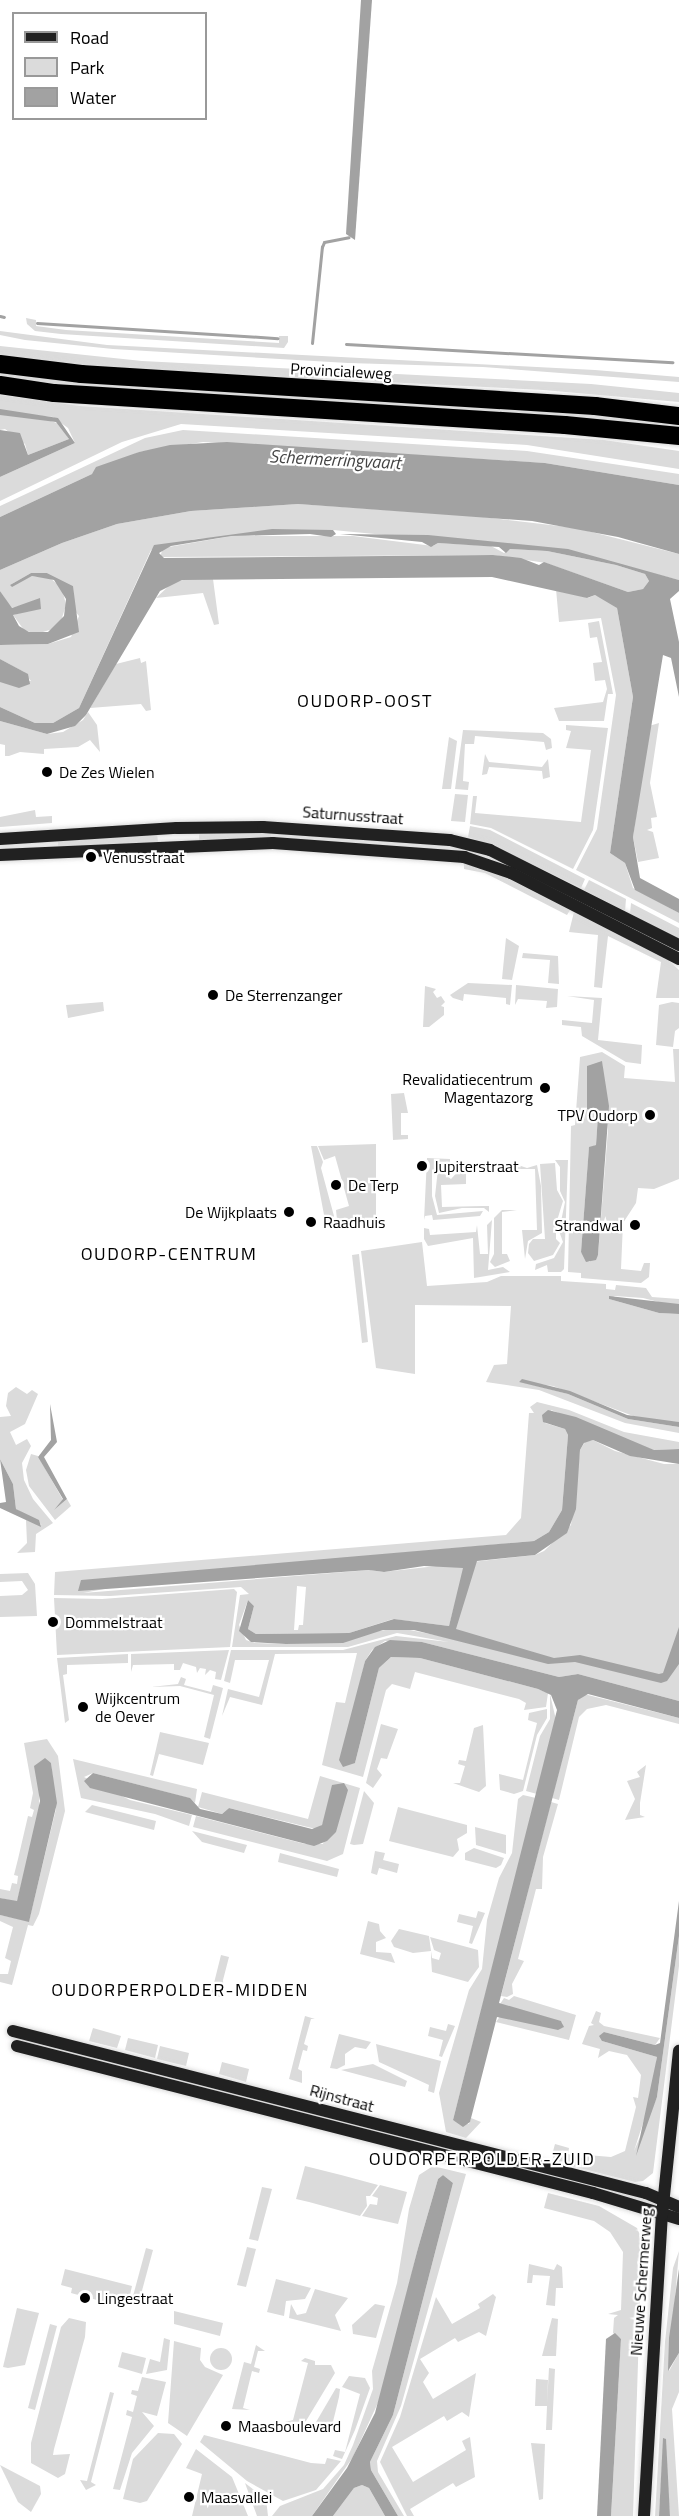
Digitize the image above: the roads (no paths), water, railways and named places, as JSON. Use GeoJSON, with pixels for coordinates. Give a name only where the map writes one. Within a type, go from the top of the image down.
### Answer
{"type":"FeatureCollection","features":[{"type":"Feature","properties":{"kind":"highway","name":"Provincialeweg"},"geometry":{"type":"LineString","coordinates":[[0,364],[81,374],[596,406],[679,416]]}},
{"type":"Feature","properties":{"kind":"highway"},"geometry":{"type":"LineString","coordinates":[[0,385],[54,393],[554,424],[679,436]]}},
{"type":"Feature","properties":{"kind":"street","name":"Saturnusstraat"},"geometry":{"type":"LineString","coordinates":[[0,839],[264,827],[430,838],[490,850],[679,945]]}},
{"type":"Feature","properties":{"kind":"street"},"geometry":{"type":"LineString","coordinates":[[429,855],[430,838]]}},
{"type":"Feature","properties":{"kind":"street","name":"Saturnusstraat"},"geometry":{"type":"LineString","coordinates":[[0,855],[264,843],[429,855],[490,864],[679,959]]}},
{"type":"Feature","properties":{"kind":"street","name":"Rijnstraat"},"geometry":{"type":"LineString","coordinates":[[13,2031],[663,2200],[679,2207]]}},
{"type":"Feature","properties":{"kind":"street","name":"Rijnstraat"},"geometry":{"type":"LineString","coordinates":[[17,2046],[592,2193],[679,2219]]}},
{"type":"Feature","properties":{"kind":"street","name":"Nieuwe Schermerweg"},"geometry":{"type":"LineString","coordinates":[[644,2516],[663,2200],[679,2051]]}},
{"type":"Feature","properties":{"kind":"water"},"geometry":{"type":"Polygon","coordinates":[[[361,0],[372,0],[355,240],[346,234],[361,0]]]}},
{"type":"Feature","properties":{"kind":"water"},"geometry":{"type":"Polygon","coordinates":[[[0,409],[58,418],[75,443],[0,477],[0,430],[20,433],[28,455],[69,439],[56,422],[0,415],[0,409]]]}},
{"type":"Feature","properties":{"kind":"water","name":"Schermerringvaart"},"geometry":{"type":"Polygon","coordinates":[[[227,442],[545,463],[679,485],[679,554],[618,537],[532,521],[298,504],[191,511],[117,524],[62,543],[0,570],[0,517],[92,474],[96,467],[139,452],[170,445],[227,442]]]}},
{"type":"Feature","properties":{"kind":"water"},"geometry":{"type":"Polygon","coordinates":[[[272,529],[333,530],[336,534],[331,537],[310,534],[231,536],[171,546],[159,553],[164,558],[493,555],[521,558],[539,565],[544,562],[628,592],[643,589],[649,581],[645,574],[616,565],[547,551],[510,549],[506,553],[499,547],[438,543],[431,547],[422,542],[340,534],[428,535],[568,549],[679,580],[679,591],[670,599],[679,642],[679,697],[671,658],[663,655],[633,837],[640,878],[679,899],[679,913],[635,890],[625,863],[610,853],[633,697],[617,608],[595,595],[587,598],[492,577],[182,580],[160,591],[86,715],[75,726],[47,734],[0,721],[0,707],[35,723],[53,723],[79,708],[154,545],[272,529]]]}},
{"type":"Feature","properties":{"kind":"water"},"geometry":{"type":"Polygon","coordinates":[[[31,573],[47,573],[73,586],[79,632],[48,644],[0,645],[0,591],[12,608],[40,598],[41,609],[13,615],[19,626],[29,632],[48,632],[64,616],[66,599],[54,580],[32,576],[12,587],[10,585],[31,573]]]}},
{"type":"Feature","properties":{"kind":"water"},"geometry":{"type":"Polygon","coordinates":[[[0,659],[28,674],[30,684],[19,688],[0,682],[0,659]]]}},
{"type":"Feature","properties":{"kind":"water"},"geometry":{"type":"Polygon","coordinates":[[[602,1061],[609,1106],[598,1255],[596,1260],[586,1262],[581,1252],[589,1147],[596,1145],[598,1115],[587,1109],[587,1066],[602,1061]]]}},
{"type":"Feature","properties":{"kind":"water"},"geometry":{"type":"Polygon","coordinates":[[[609,1296],[679,1304],[679,1314],[659,1313],[609,1299],[609,1296]]]}},
{"type":"Feature","properties":{"kind":"water"},"geometry":{"type":"Polygon","coordinates":[[[522,1379],[570,1391],[627,1415],[679,1422],[679,1427],[628,1419],[568,1394],[519,1382],[522,1379]]]}},
{"type":"Feature","properties":{"kind":"water"},"geometry":{"type":"Polygon","coordinates":[[[50,1404],[57,1442],[44,1457],[67,1499],[54,1510],[63,1499],[38,1457],[51,1440],[50,1404]]]}},
{"type":"Feature","properties":{"kind":"water"},"geometry":{"type":"Polygon","coordinates":[[[548,1410],[576,1417],[654,1450],[679,1449],[679,1464],[630,1456],[593,1440],[584,1443],[580,1450],[576,1509],[567,1533],[535,1555],[477,1561],[456,1629],[554,1658],[580,1655],[659,1674],[663,1673],[679,1627],[679,1664],[667,1681],[661,1683],[575,1662],[548,1664],[414,1630],[383,1630],[343,1643],[286,1644],[251,1642],[239,1631],[248,1600],[254,1606],[248,1629],[256,1634],[349,1633],[394,1619],[449,1626],[463,1568],[424,1566],[384,1572],[369,1570],[78,1591],[81,1580],[534,1541],[549,1532],[562,1510],[568,1435],[565,1429],[543,1422],[542,1415],[548,1410]]]}},
{"type":"Feature","properties":{"kind":"water"},"geometry":{"type":"Polygon","coordinates":[[[0,1459],[13,1484],[16,1509],[39,1520],[41,1527],[0,1508],[0,1503],[6,1502],[0,1459]]]}},
{"type":"Feature","properties":{"kind":"water"},"geometry":{"type":"Polygon","coordinates":[[[390,1640],[422,1642],[559,1677],[578,1674],[679,1701],[679,1718],[588,1694],[578,1700],[499,2003],[561,2021],[564,2027],[558,2030],[497,2017],[470,2122],[463,2127],[453,2120],[557,1710],[551,1695],[538,1689],[420,1658],[391,1657],[379,1668],[355,1763],[343,1767],[339,1760],[365,1661],[375,1647],[390,1640]]]}},
{"type":"Feature","properties":{"kind":"water"},"geometry":{"type":"Polygon","coordinates":[[[45,1758],[51,1763],[57,1803],[29,1922],[0,1915],[0,1898],[17,1901],[40,1801],[34,1766],[45,1758]]]}},
{"type":"Feature","properties":{"kind":"water"},"geometry":{"type":"Polygon","coordinates":[[[93,1773],[190,1798],[200,1809],[222,1814],[229,1808],[312,1829],[322,1825],[332,1785],[344,1783],[348,1790],[336,1832],[327,1841],[314,1846],[90,1788],[84,1781],[93,1773]]]}},
{"type":"Feature","properties":{"kind":"water"},"geometry":{"type":"Polygon","coordinates":[[[679,1901],[679,1936],[657,2097],[636,2156],[657,2057],[602,2041],[599,2036],[604,2032],[655,2045],[660,2043],[679,1901]]]}},
{"type":"Feature","properties":{"kind":"water"},"geometry":{"type":"Polygon","coordinates":[[[443,2175],[453,2183],[393,2415],[370,2462],[371,2470],[398,2516],[385,2516],[369,2488],[362,2485],[354,2488],[333,2516],[312,2516],[347,2468],[375,2413],[418,2248],[438,2179],[443,2175]]]}},
{"type":"Feature","properties":{"kind":"water"},"geometry":{"type":"Polygon","coordinates":[[[679,2269],[679,2353],[668,2371],[669,2338],[679,2269]]]}},
{"type":"Feature","properties":{"kind":"water"},"geometry":{"type":"Polygon","coordinates":[[[615,2333],[621,2339],[611,2516],[597,2516],[606,2339],[615,2333]]]}},
{"type":"Feature","properties":{"kind":"water"},"geometry":{"type":"Polygon","coordinates":[[[663,2438],[666,2439],[670,2516],[659,2516],[663,2438]]]}},
{"type":"Feature","properties":{"kind":"waterway"},"geometry":{"type":"LineString","coordinates":[[312,343],[322,247],[324,242],[349,237]]}},
{"type":"Feature","properties":{"kind":"waterway"},"geometry":{"type":"LineString","coordinates":[[0,316],[4,317]]}},
{"type":"Feature","properties":{"kind":"waterway"},"geometry":{"type":"LineString","coordinates":[[37,323],[278,338]]}},
{"type":"Feature","properties":{"kind":"waterway"},"geometry":{"type":"LineString","coordinates":[[346,344],[673,362]]}},
{"type":"Feature","properties":{"kind":"place","name":"De Zes Wielen"},"geometry":{"type":"Point","coordinates":[47,772]}},
{"type":"Feature","properties":{"kind":"place","name":"Venusstraat"},"geometry":{"type":"Point","coordinates":[91,857]}},
{"type":"Feature","properties":{"kind":"place","name":"De Sterrenzanger"},"geometry":{"type":"Point","coordinates":[213,995]}},
{"type":"Feature","properties":{"kind":"place","name":"Revalidatiecentrum Magentazorg"},"geometry":{"type":"Point","coordinates":[545,1088]}},
{"type":"Feature","properties":{"kind":"place","name":"TPV Oudorp"},"geometry":{"type":"Point","coordinates":[650,1115]}},
{"type":"Feature","properties":{"kind":"place","name":"Jupiterstraat"},"geometry":{"type":"Point","coordinates":[422,1166]}},
{"type":"Feature","properties":{"kind":"place","name":"De Terp"},"geometry":{"type":"Point","coordinates":[336,1185]}},
{"type":"Feature","properties":{"kind":"place","name":"De Wijkplaats"},"geometry":{"type":"Point","coordinates":[289,1212]}},
{"type":"Feature","properties":{"kind":"place","name":"Raadhuis"},"geometry":{"type":"Point","coordinates":[311,1222]}},
{"type":"Feature","properties":{"kind":"place","name":"Strandwal"},"geometry":{"type":"Point","coordinates":[635,1225]}},
{"type":"Feature","properties":{"kind":"place","name":"Dommelstraat"},"geometry":{"type":"Point","coordinates":[53,1622]}},
{"type":"Feature","properties":{"kind":"place","name":"Wijkcentrum de Oever"},"geometry":{"type":"Point","coordinates":[83,1707]}},
{"type":"Feature","properties":{"kind":"place","name":"Lingestraat"},"geometry":{"type":"Point","coordinates":[85,2298]}},
{"type":"Feature","properties":{"kind":"place","name":"Maasboulevard"},"geometry":{"type":"Point","coordinates":[226,2426]}},
{"type":"Feature","properties":{"kind":"place","name":"Maasvallei"},"geometry":{"type":"Point","coordinates":[189,2497]}},
{"type":"Feature","properties":{"kind":"district","name":"OUDORP-OOST"},"geometry":{"type":"Point","coordinates":[365,701]}},
{"type":"Feature","properties":{"kind":"district","name":"OUDORP-CENTRUM"},"geometry":{"type":"Point","coordinates":[169,1254]}},
{"type":"Feature","properties":{"kind":"district","name":"OUDORPERPOLDER-MIDDEN"},"geometry":{"type":"Point","coordinates":[180,1990]}},
{"type":"Feature","properties":{"kind":"district","name":"OUDORPERPOLDER-ZUID"},"geometry":{"type":"Point","coordinates":[482,2159]}}]}
